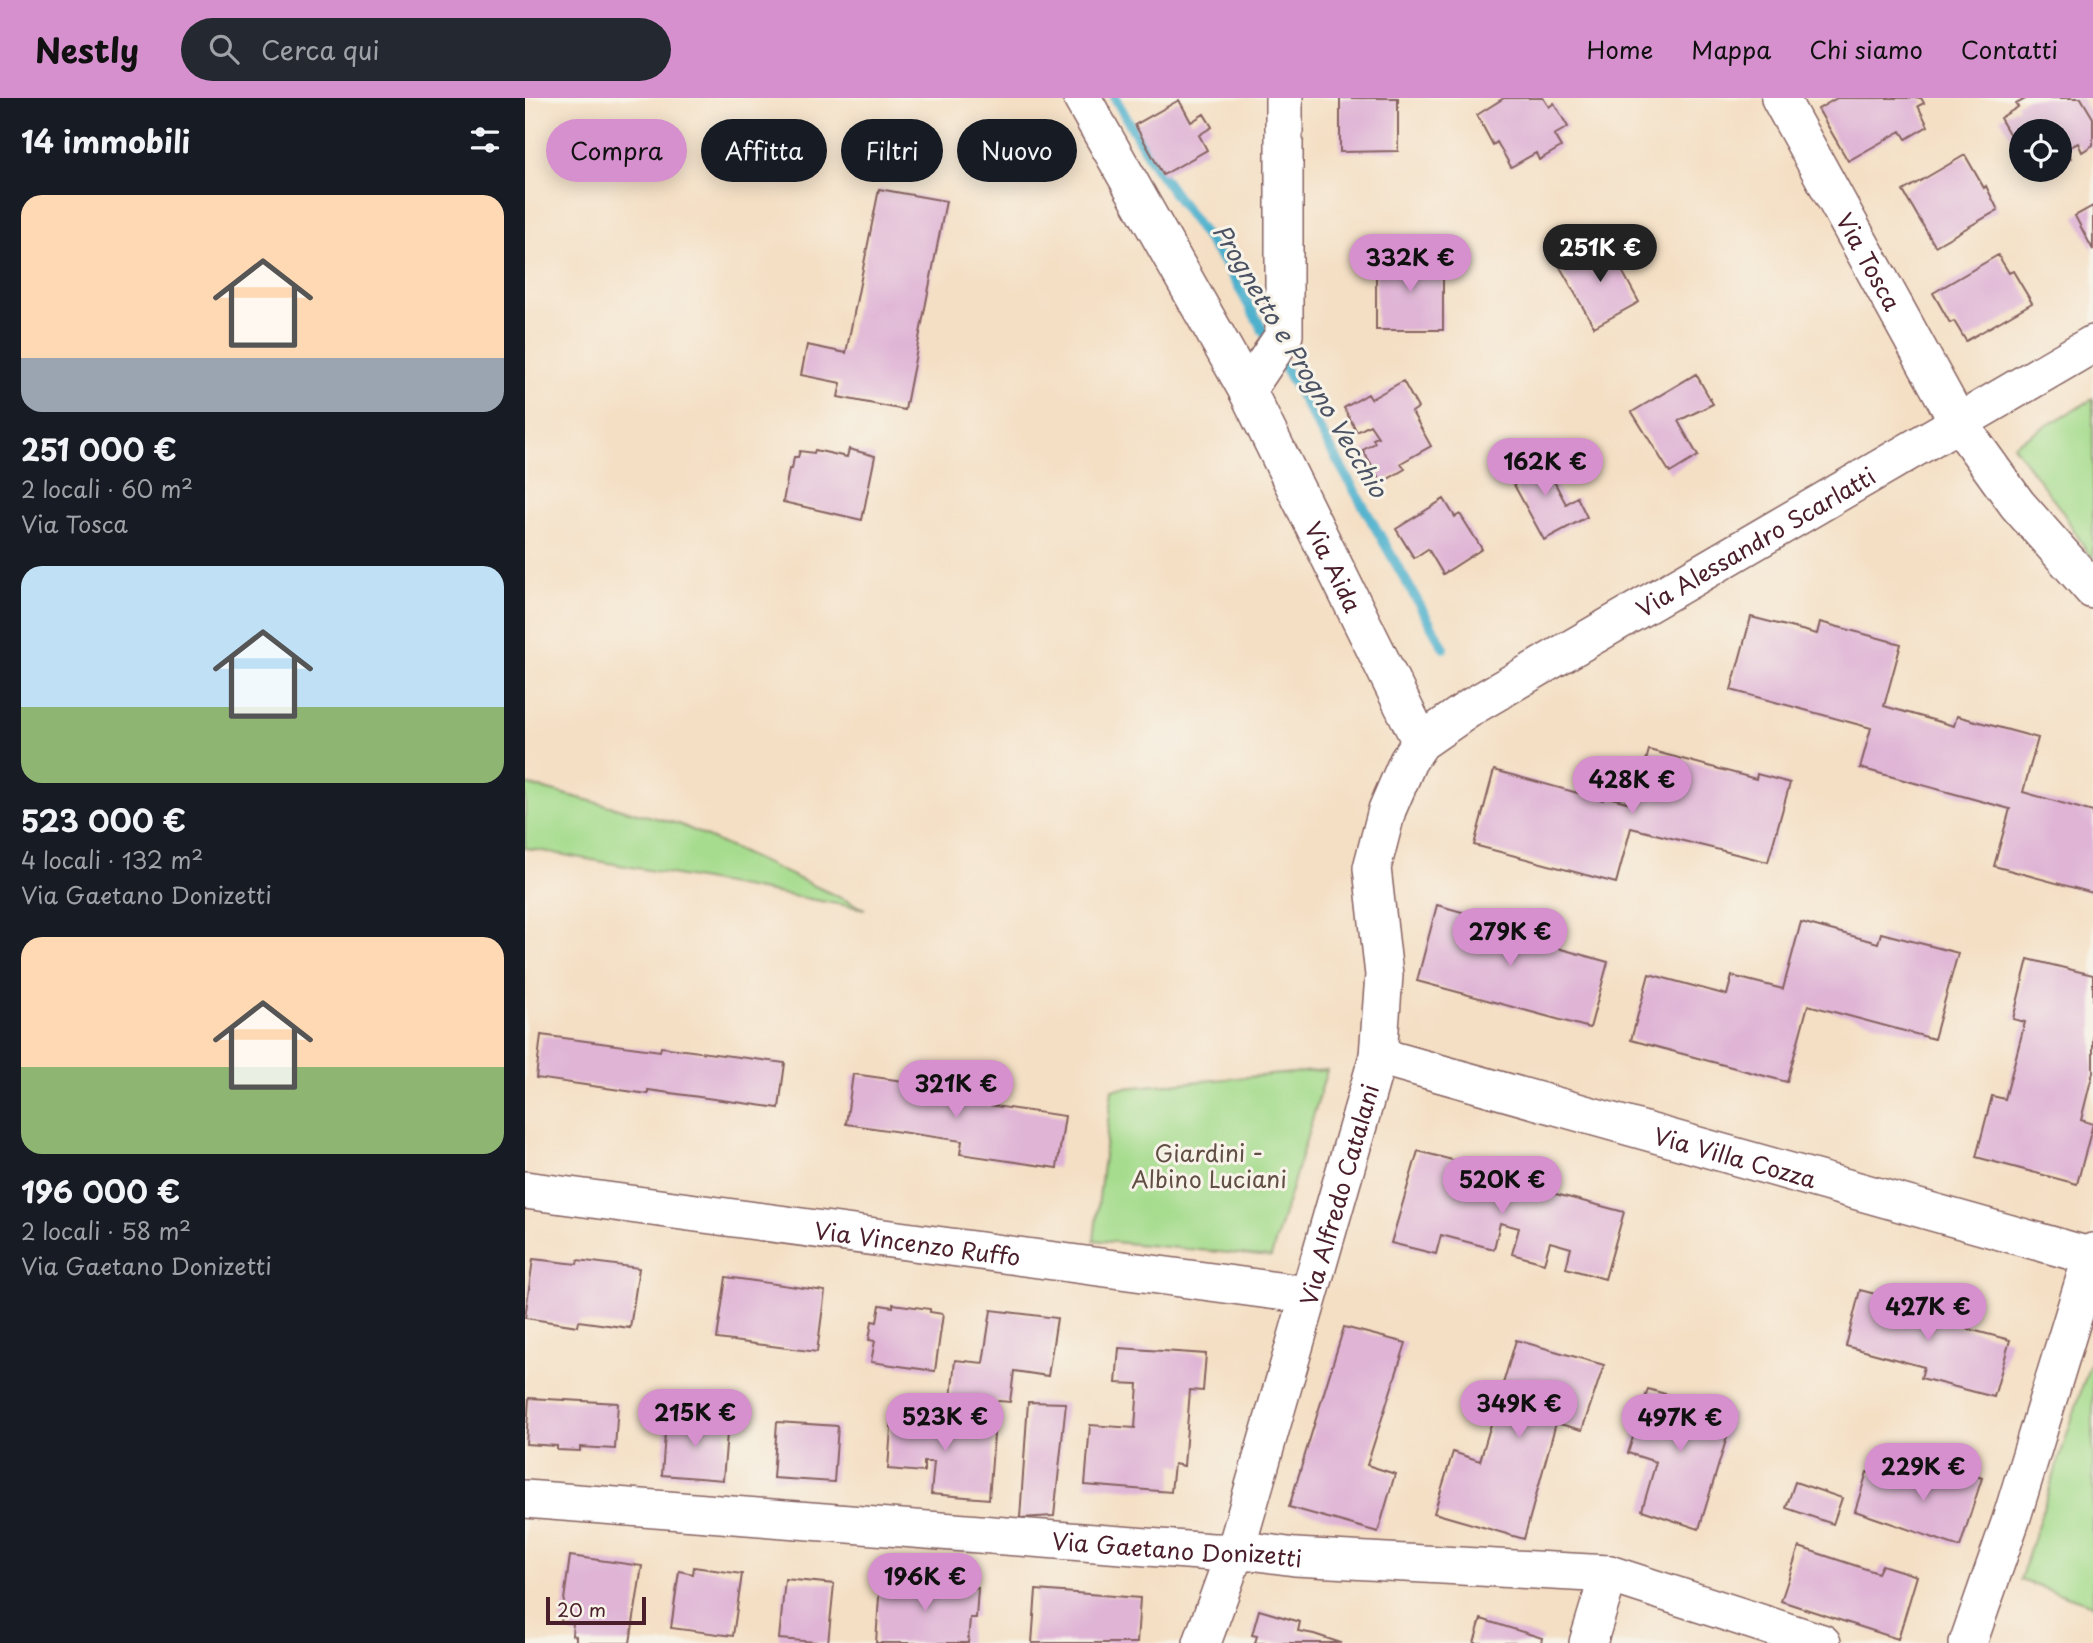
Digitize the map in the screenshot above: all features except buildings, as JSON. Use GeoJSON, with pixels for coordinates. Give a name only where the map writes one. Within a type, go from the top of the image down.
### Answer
{"type":"FeatureCollection","features":[{"type":"Feature","properties":{"kind":"street","name":"Via Aida"},"geometry":{"type":"LineString","coordinates":[[1082,98],[1247,390],[1421,742]]}},
{"type":"Feature","properties":{"kind":"street"},"geometry":{"type":"LineString","coordinates":[[1247,390],[1284,335],[1284,98]]}},
{"type":"Feature","properties":{"kind":"street","name":"Via Tosca"},"geometry":{"type":"LineString","coordinates":[[1780,98],[1958,422],[2017,504],[2093,590]]}},
{"type":"Feature","properties":{"kind":"street","name":"Via Alessandro Scarlatti"},"geometry":{"type":"LineString","coordinates":[[1421,742],[1473,706],[2093,344]]}},
{"type":"Feature","properties":{"kind":"street","name":"Via Alfredo Catalani"},"geometry":{"type":"LineString","coordinates":[[1202,1643],[1235,1552],[1378,1056],[1384,975],[1372,868],[1387,810],[1408,761],[1421,742]]}},
{"type":"Feature","properties":{"kind":"street","name":"Via Villa Cozza"},"geometry":{"type":"LineString","coordinates":[[1378,1056],[2092,1255]]}},
{"type":"Feature","properties":{"kind":"street","name":"Via Vincenzo Ruffo"},"geometry":{"type":"LineString","coordinates":[[525,1190],[1308,1295]]}},
{"type":"Feature","properties":{"kind":"street"},"geometry":{"type":"LineString","coordinates":[[1968,1643],[2011,1520],[2092,1255]]}},
{"type":"Feature","properties":{"kind":"street","name":"Via Gaetano Donizetti"},"geometry":{"type":"LineString","coordinates":[[525,1499],[1212,1552],[1258,1552],[1295,1557],[1609,1574],[1822,1643]]}},
{"type":"Feature","properties":{"kind":"street"},"geometry":{"type":"LineString","coordinates":[[1588,1643],[1609,1574]]}},
{"type":"Feature","properties":{"kind":"green space"},"geometry":{"type":"Polygon","coordinates":[[[2093,399],[2093,561],[2062,511],[2013,445],[2093,399]]]}},
{"type":"Feature","properties":{"kind":"green space"},"geometry":{"type":"Polygon","coordinates":[[[525,784],[679,824],[865,909],[525,848],[525,784]]]}},
{"type":"Feature","properties":{"kind":"green space","name":"Giardini - Albino Luciani"},"geometry":{"type":"Polygon","coordinates":[[[1327,1070],[1271,1257],[1094,1240],[1112,1089],[1327,1070]]]}},
{"type":"Feature","properties":{"kind":"green space"},"geometry":{"type":"Polygon","coordinates":[[[2093,1354],[2093,1605],[2020,1580],[2093,1354]]]}},
{"type":"Feature","properties":{"kind":"waterway","name":"Prognetto e Progno Vecchio"},"geometry":{"type":"LineString","coordinates":[[1115,98],[1151,161],[1228,268],[1270,343]]}},
{"type":"Feature","properties":{"kind":"waterway","name":"Prognetto e Progno Vecchio"},"geometry":{"type":"LineString","coordinates":[[1278,356],[1444,648]]}}]}
